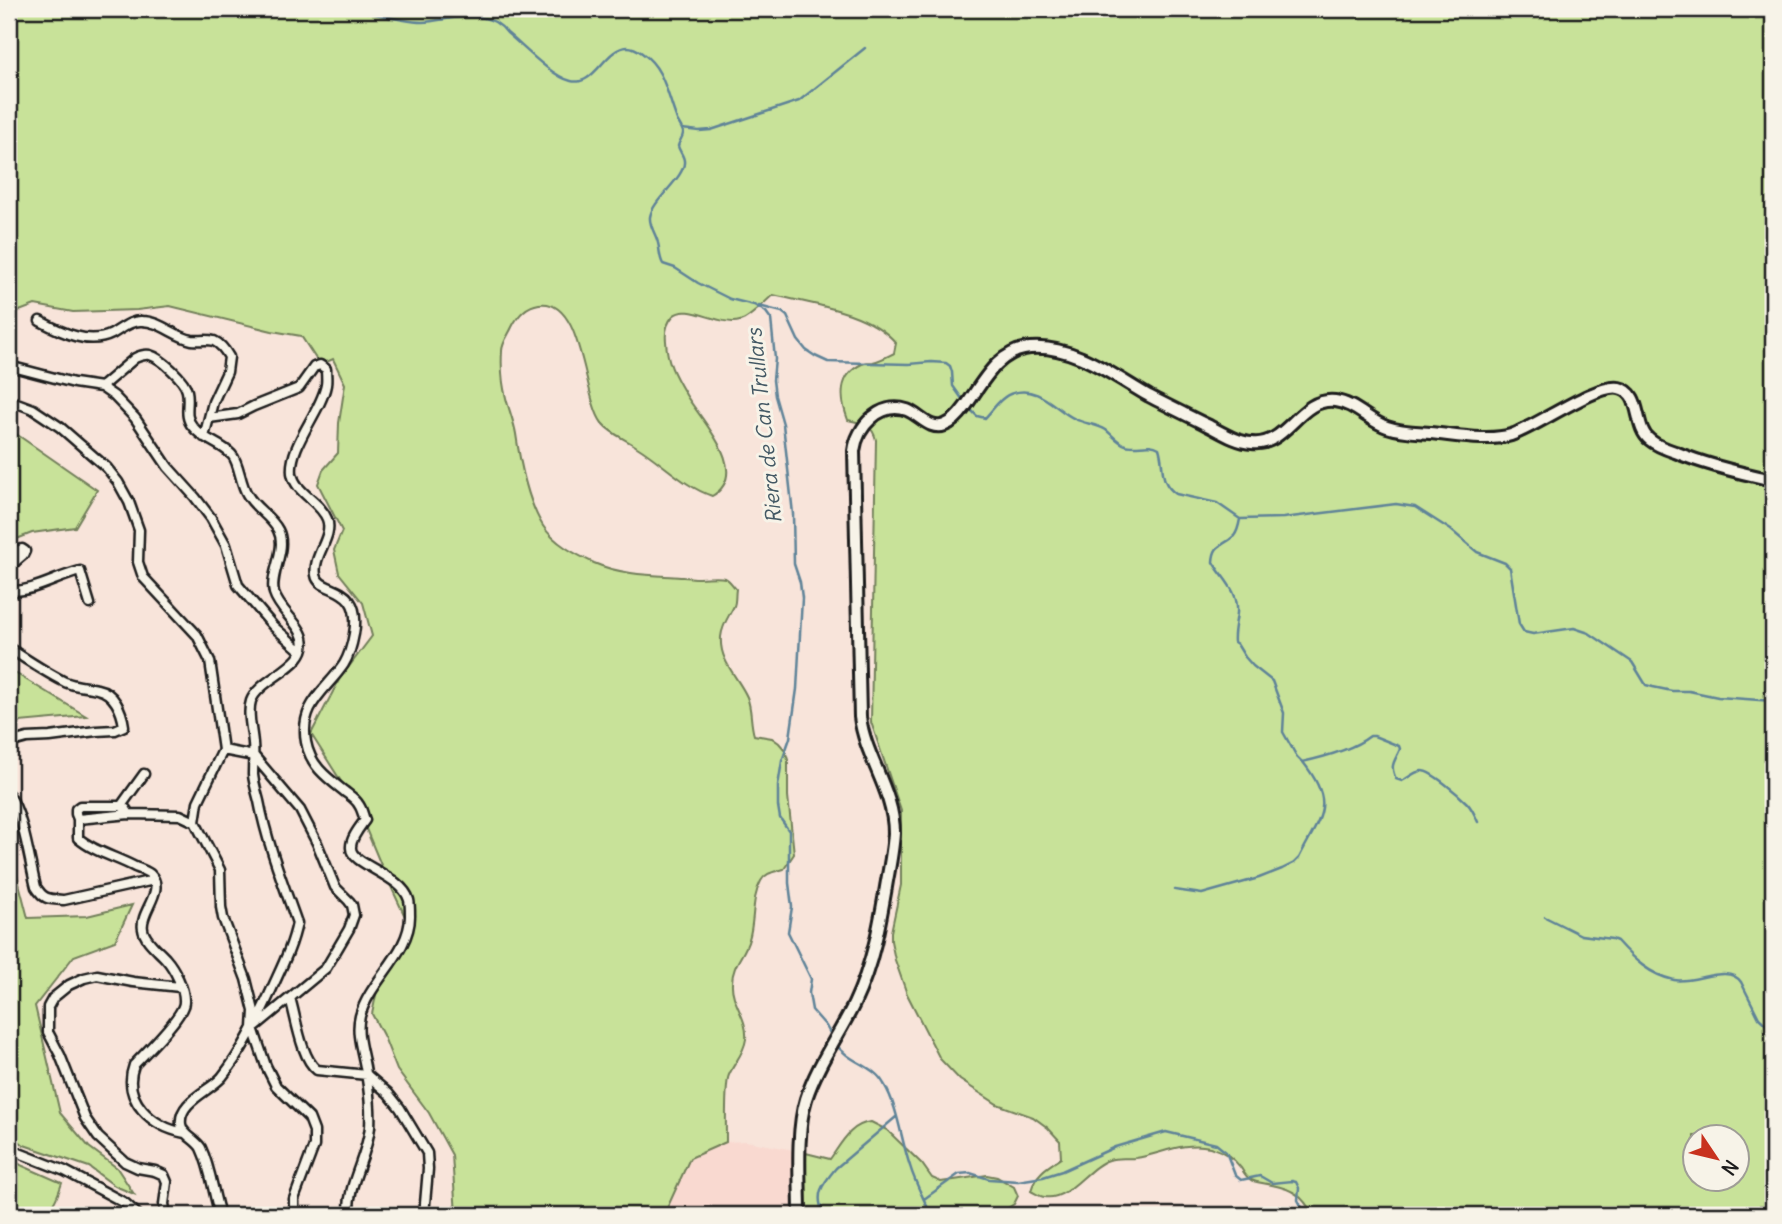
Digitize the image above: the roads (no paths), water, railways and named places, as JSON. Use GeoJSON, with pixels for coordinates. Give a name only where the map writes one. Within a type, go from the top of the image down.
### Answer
{"type":"FeatureCollection","features":[{"type":"Feature","properties":{"kind":"street"},"geometry":{"type":"LineString","coordinates":[[40,321],[89,339],[99,340],[134,321],[143,321],[191,340],[215,341],[229,357],[227,372],[213,402],[204,437]]}},
{"type":"Feature","properties":{"kind":"street"},"geometry":{"type":"LineString","coordinates":[[800,1215],[802,1120],[807,1096],[865,980],[884,903],[894,837],[890,802],[867,747],[860,717],[855,442],[869,419],[892,409],[904,409],[933,426],[947,424],[956,417],[1001,359],[1010,353],[1029,348],[1052,349],[1101,366],[1165,405],[1243,442],[1254,444],[1273,439],[1310,407],[1331,400],[1345,403],[1365,417],[1389,428],[1503,437],[1526,429],[1599,390],[1617,387],[1631,396],[1642,430],[1650,440],[1676,453],[1773,480]]}},
{"type":"Feature","properties":{"kind":"street"},"geometry":{"type":"LineString","coordinates":[[102,387],[141,355],[149,355],[160,361],[183,383],[188,392],[187,415],[192,426],[204,437],[232,454],[247,495],[279,531],[274,593],[304,640],[302,651],[295,661],[256,692],[251,701],[250,712],[253,776],[263,824],[296,923],[294,938],[253,1028],[230,1067],[218,1082],[183,1111],[181,1124],[185,1133]]}},
{"type":"Feature","properties":{"kind":"street"},"geometry":{"type":"LineString","coordinates":[[209,418],[238,414],[299,388],[314,367],[320,365],[326,369],[326,385],[314,415],[299,440],[292,471],[294,479],[329,522],[319,553],[316,577],[318,582],[350,599],[354,610],[355,629],[351,650],[343,666],[318,694],[309,710],[305,738],[320,772],[358,803],[362,812],[365,820],[352,843],[350,849],[353,855],[382,872],[404,891],[409,900],[410,917],[407,932],[397,953],[368,996],[359,1018],[359,1034],[367,1075],[370,1125],[362,1160],[353,1181],[348,1204],[349,1215]]}},
{"type":"Feature","properties":{"kind":"street"},"geometry":{"type":"LineString","coordinates":[[9,366],[74,383],[102,387],[114,396],[135,418],[167,467],[195,496],[211,518],[226,545],[238,585],[273,626],[302,651]]}},
{"type":"Feature","properties":{"kind":"street"},"geometry":{"type":"LineString","coordinates":[[9,400],[33,409],[60,427],[107,468],[118,482],[139,530],[138,562],[143,577],[197,635],[210,661],[223,750],[198,802],[195,822],[220,870],[220,907],[251,996],[253,1028],[266,1066],[276,1086],[309,1118],[314,1131],[314,1146],[294,1199],[294,1215]]}},
{"type":"Feature","properties":{"kind":"street"},"geometry":{"type":"LineString","coordinates":[[9,554],[18,549],[24,551],[9,567]]}},
{"type":"Feature","properties":{"kind":"street"},"geometry":{"type":"LineString","coordinates":[[9,591],[25,590],[80,571],[90,604]]}},
{"type":"Feature","properties":{"kind":"street"},"geometry":{"type":"LineString","coordinates":[[9,648],[70,684],[100,689],[111,697],[122,712],[124,726],[115,730],[27,738],[9,743]]}},
{"type":"Feature","properties":{"kind":"street"},"geometry":{"type":"LineString","coordinates":[[223,750],[254,756],[300,810],[317,843],[334,887],[349,901],[354,910],[349,929],[326,968],[253,1028]]}},
{"type":"Feature","properties":{"kind":"street"},"geometry":{"type":"LineString","coordinates":[[121,806],[144,774]]}},
{"type":"Feature","properties":{"kind":"street"},"geometry":{"type":"LineString","coordinates":[[9,795],[22,828],[36,887],[41,895],[64,900],[153,880]]}},
{"type":"Feature","properties":{"kind":"street"},"geometry":{"type":"LineString","coordinates":[[129,814],[121,806],[80,806],[75,814],[78,819],[78,838],[87,845],[149,874],[153,880],[156,887],[154,896],[142,928],[172,966],[184,1002],[182,1010],[171,1025],[134,1065],[131,1086],[142,1112],[171,1130],[185,1133],[199,1144],[220,1215]]}},
{"type":"Feature","properties":{"kind":"street"},"geometry":{"type":"LineString","coordinates":[[78,819],[129,814],[180,815],[195,822]]}},
{"type":"Feature","properties":{"kind":"street"},"geometry":{"type":"LineString","coordinates":[[166,1215],[164,1204],[167,1182],[164,1175],[125,1162],[98,1137],[85,1118],[48,1032],[48,1007],[53,998],[69,985],[97,975],[180,987]]}},
{"type":"Feature","properties":{"kind":"street"},"geometry":{"type":"LineString","coordinates":[[290,998],[312,1067],[317,1070],[367,1075],[388,1093],[400,1108],[426,1153],[428,1169],[424,1215]]}},
{"type":"Feature","properties":{"kind":"street"},"geometry":{"type":"LineString","coordinates":[[9,1149],[65,1171],[125,1203],[138,1215]]}},
{"type":"Feature","properties":{"kind":"waterway","name":"Riera de Can Trullars"},"geometry":{"type":"LineString","coordinates":[[354,9],[415,22],[468,16],[486,19],[495,22],[546,67],[571,81],[587,78],[613,53],[628,47],[649,59],[660,74],[683,132],[678,146],[684,161],[680,174],[656,203],[650,217],[663,264],[730,299],[754,305],[766,312],[771,319],[775,359],[773,380],[783,424],[793,514],[794,564],[802,598],[797,689],[790,738],[782,761],[778,786],[780,818],[789,831],[792,907],[788,932],[811,979],[809,993],[812,1010],[832,1037]]}},
{"type":"Feature","properties":{"kind":"waterway"},"geometry":{"type":"LineString","coordinates":[[682,129],[711,130],[799,101],[865,48]]}},
{"type":"Feature","properties":{"kind":"waterway"},"geometry":{"type":"LineString","coordinates":[[759,306],[787,316],[798,340],[806,350],[828,362],[946,363],[952,372],[953,386],[965,403]]}},
{"type":"Feature","properties":{"kind":"waterway"},"geometry":{"type":"LineString","coordinates":[[969,408],[977,416],[985,418],[1009,395],[1031,392],[1075,419],[1106,430],[1123,444],[1159,448],[1164,479],[1170,489],[1176,494],[1217,503],[1240,519],[1235,534],[1215,551],[1213,562],[1236,598],[1234,642],[1253,666],[1272,681],[1284,713],[1283,732],[1297,757],[1302,762],[1320,758],[1374,736],[1399,746],[1393,766],[1396,779],[1402,781],[1422,771],[1432,775],[1467,803],[1478,822]]}},
{"type":"Feature","properties":{"kind":"waterway"},"geometry":{"type":"LineString","coordinates":[[1240,519],[1283,518],[1396,504],[1415,507],[1451,530],[1477,552],[1505,563],[1510,568],[1519,624],[1524,632],[1533,634],[1574,628],[1589,633],[1632,662],[1646,685],[1653,687],[1718,697],[1773,701]]}},
{"type":"Feature","properties":{"kind":"waterway"},"geometry":{"type":"LineString","coordinates":[[1175,890],[1202,894],[1259,878],[1294,863],[1322,810],[1320,789],[1303,762]]}},
{"type":"Feature","properties":{"kind":"waterway"},"geometry":{"type":"LineString","coordinates":[[1545,917],[1581,935],[1617,941],[1642,965],[1665,978],[1682,980],[1720,974],[1735,977],[1741,982],[1759,1018],[1773,1031]]}},
{"type":"Feature","properties":{"kind":"waterway"},"geometry":{"type":"LineString","coordinates":[[835,1043],[847,1055],[874,1072],[884,1084],[896,1113],[912,1172],[931,1215]]}},
{"type":"Feature","properties":{"kind":"waterway"},"geometry":{"type":"LineString","coordinates":[[824,1215],[820,1195],[827,1180],[836,1168],[896,1117]]}},
{"type":"Feature","properties":{"kind":"waterway"},"geometry":{"type":"LineString","coordinates":[[924,1199],[959,1174],[970,1173],[989,1179],[1018,1181],[1043,1177],[1115,1147],[1166,1132],[1216,1144],[1226,1152],[1235,1175],[1241,1180],[1260,1176],[1272,1183],[1296,1182],[1299,1188],[1298,1200],[1306,1215]]}}]}
